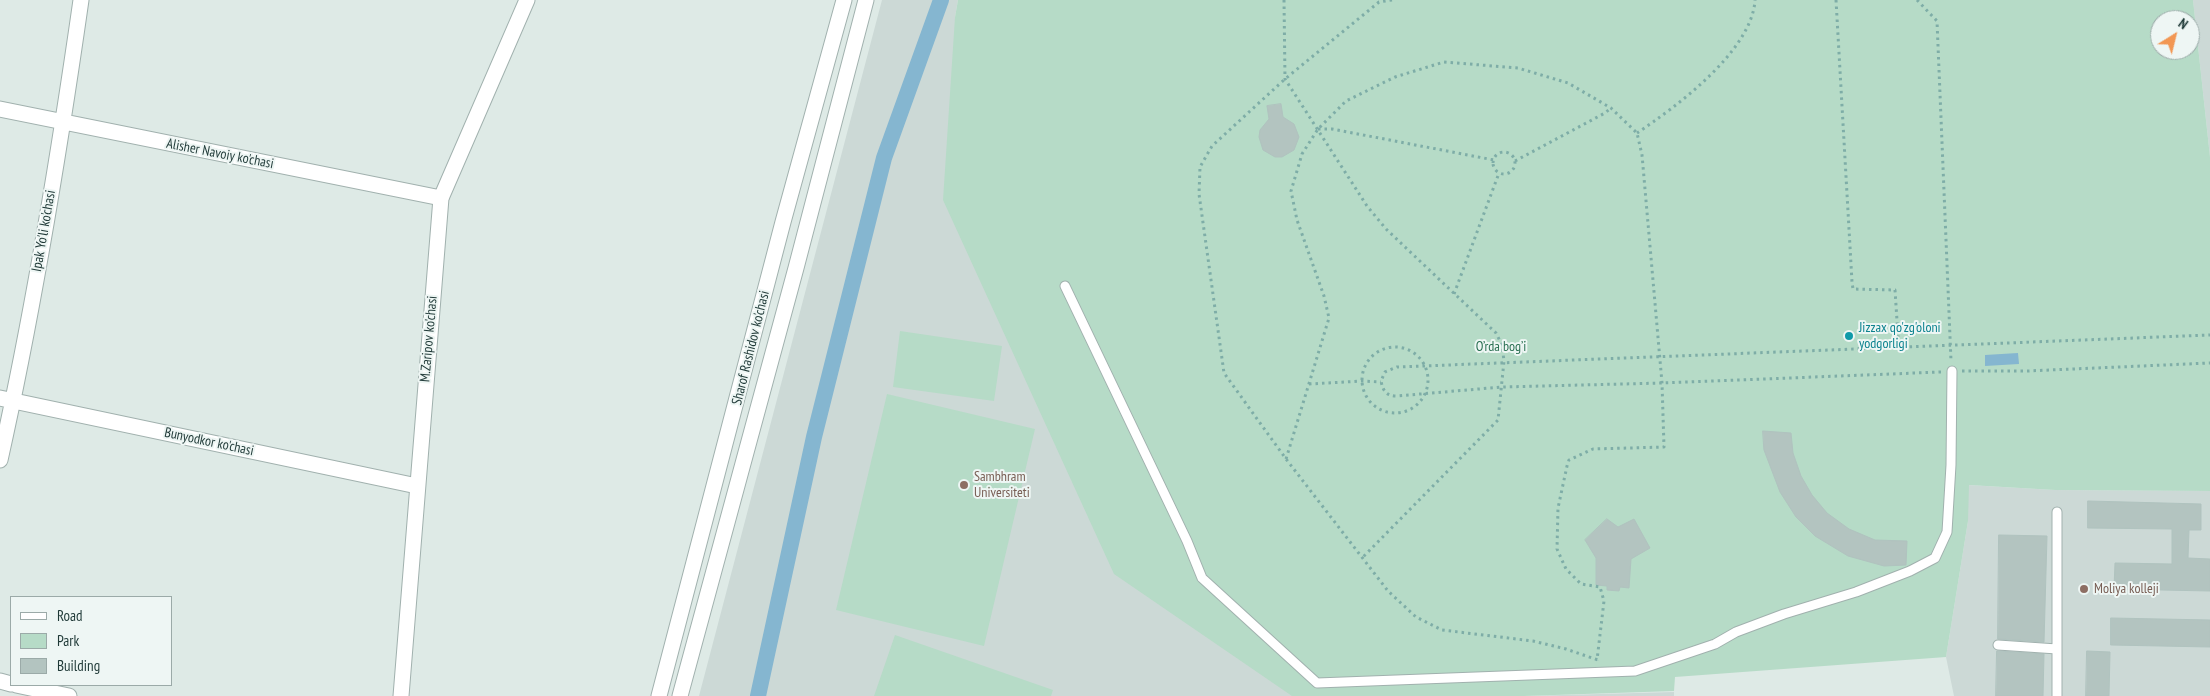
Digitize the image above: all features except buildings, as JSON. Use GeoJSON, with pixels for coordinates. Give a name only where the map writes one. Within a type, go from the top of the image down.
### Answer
{"type":"FeatureCollection","features":[{"type":"Feature","properties":{"kind":"street","name":"Ipak Yo'li ko'chasi"},"geometry":{"type":"LineString","coordinates":[[0,460],[7,399],[63,122],[81,0]]}},
{"type":"Feature","properties":{"kind":"street","name":"M.Zaripov ko'chasi"},"geometry":{"type":"LineString","coordinates":[[401,696],[441,198],[527,0]]}},
{"type":"Feature","properties":{"kind":"street","name":"Sharof Rashidov ko'chasi"},"geometry":{"type":"LineString","coordinates":[[660,696],[783,222],[844,0]]}},
{"type":"Feature","properties":{"kind":"street"},"geometry":{"type":"LineString","coordinates":[[680,696],[796,268],[866,0]]}},
{"type":"Feature","properties":{"kind":"street","name":"Alisher Navoiy ko'chasi"},"geometry":{"type":"LineString","coordinates":[[0,109],[441,198]]}},
{"type":"Feature","properties":{"kind":"street","name":"Bunyodkor ko'chasi"},"geometry":{"type":"LineString","coordinates":[[7,399],[417,486]]}},
{"type":"Feature","properties":{"kind":"street"},"geometry":{"type":"LineString","coordinates":[[21,686],[69,696]]}},
{"type":"Feature","properties":{"kind":"lane"},"geometry":{"type":"LineString","coordinates":[[1065,286],[1187,541],[1202,578],[1317,683],[1635,671],[1715,644],[1736,632],[1784,614],[1856,592],[1910,571],[1935,558],[1947,532],[1951,465],[1952,371]]}},
{"type":"Feature","properties":{"kind":"lane"},"geometry":{"type":"LineString","coordinates":[[2057,512],[2057,696]]}},
{"type":"Feature","properties":{"kind":"lane"},"geometry":{"type":"LineString","coordinates":[[1998,645],[2057,648]]}},
{"type":"Feature","properties":{"kind":"path"},"geometry":{"type":"LineString","coordinates":[[1284,0],[1285,80],[1367,206],[1386,229],[1496,333],[1502,345],[1504,362],[1498,420],[1362,558]]}},
{"type":"Feature","properties":{"kind":"path"},"geometry":{"type":"LineString","coordinates":[[1392,0],[1379,2],[1285,80],[1212,146],[1200,167],[1199,194],[1224,373],[1362,558],[1388,591],[1416,617],[1442,630],[1533,641],[1566,648],[1605,662]]}},
{"type":"Feature","properties":{"kind":"path"},"geometry":{"type":"LineString","coordinates":[[1637,133],[1662,116],[1707,79],[1724,60],[1745,28],[1755,6],[1755,0]]}},
{"type":"Feature","properties":{"kind":"path"},"geometry":{"type":"LineString","coordinates":[[1836,0],[1853,289],[1895,290],[1898,336],[1895,348]]}},
{"type":"Feature","properties":{"kind":"path"},"geometry":{"type":"LineString","coordinates":[[1917,0],[1937,21],[1949,345]]}},
{"type":"Feature","properties":{"kind":"path"},"geometry":{"type":"LineString","coordinates":[[1286,458],[1329,318],[1324,296],[1297,220],[1291,191],[1302,154],[1318,129],[1346,101],[1395,77],[1444,62],[1474,63],[1539,72],[1568,83],[1611,108],[1637,133],[1642,155],[1662,383],[1664,447],[1593,450],[1569,460],[1567,466],[1558,508],[1557,548],[1566,569],[1581,584],[1600,587],[1604,601],[1597,660]]}},
{"type":"Feature","properties":{"kind":"path"},"geometry":{"type":"LineString","coordinates":[[1515,161],[1611,108]]}},
{"type":"Feature","properties":{"kind":"path"},"geometry":{"type":"LineString","coordinates":[[1318,129],[1332,129],[1494,160]]}},
{"type":"Feature","properties":{"kind":"path"},"geometry":{"type":"LineString","coordinates":[[1504,152],[1513,156],[1515,161],[1513,170],[1509,173],[1499,173],[1495,170],[1494,160],[1500,153],[1504,152]]}},
{"type":"Feature","properties":{"kind":"path"},"geometry":{"type":"LineString","coordinates":[[1454,294],[1499,173]]}},
{"type":"Feature","properties":{"kind":"path"},"geometry":{"type":"LineString","coordinates":[[2210,335],[1391,368],[1382,376],[1381,382],[1383,390],[1392,396],[1502,386],[1662,383],[2210,363]]}},
{"type":"Feature","properties":{"kind":"path"},"geometry":{"type":"LineString","coordinates":[[1391,347],[1403,348],[1413,352],[1425,367],[1428,381],[1427,392],[1413,408],[1403,413],[1392,414],[1382,411],[1373,405],[1366,397],[1362,381],[1364,366],[1370,357],[1380,350],[1391,347]]}},
{"type":"Feature","properties":{"kind":"path"},"geometry":{"type":"LineString","coordinates":[[1309,384],[1362,381],[1381,382]]}},
{"type":"Feature","properties":{"kind":"shaded area"},"geometry":{"type":"Polygon","coordinates":[[[882,0],[958,0],[955,17],[1293,696],[699,696],[882,0]]]}},
{"type":"Feature","properties":{"kind":"shaded area"},"geometry":{"type":"Polygon","coordinates":[[[2193,0],[2210,0],[2210,157],[2199,60],[2200,10],[2194,10],[2193,0]]]}},
{"type":"Feature","properties":{"kind":"shaded area","name":"Moliya kolleji"},"geometry":{"type":"Polygon","coordinates":[[[1968,485],[2055,490],[2210,491],[2210,696],[1954,696],[1946,657],[1968,521],[1968,485]]]}},
{"type":"Feature","properties":{"kind":"shaded area"},"geometry":{"type":"Polygon","coordinates":[[[1674,692],[1674,696],[1526,696],[1674,692]]]}},
{"type":"Feature","properties":{"kind":"green space","name":"O’rda bog’i"},"geometry":{"type":"Polygon","coordinates":[[[958,0],[2193,0],[2194,10],[2150,10],[2150,60],[2199,60],[2210,157],[2210,491],[2055,490],[1969,485],[1968,521],[1946,657],[1675,677],[1674,691],[1524,696],[1292,696],[1114,574],[943,200],[955,17],[958,0]]]}},
{"type":"Feature","properties":{"kind":"green space"},"geometry":{"type":"Polygon","coordinates":[[[900,331],[1002,346],[994,401],[893,387],[900,331]]]}},
{"type":"Feature","properties":{"kind":"green space"},"geometry":{"type":"Polygon","coordinates":[[[887,394],[1035,429],[984,646],[836,610],[887,394]]]}},
{"type":"Feature","properties":{"kind":"green space"},"geometry":{"type":"Polygon","coordinates":[[[895,635],[1053,690],[1051,696],[874,696],[895,635]]]}},
{"type":"Feature","properties":{"kind":"water"},"geometry":{"type":"Polygon","coordinates":[[[2018,353],[2019,364],[1985,366],[1985,355],[2018,353]]]}},
{"type":"Feature","properties":{"kind":"waterway"},"geometry":{"type":"LineString","coordinates":[[758,696],[814,437],[884,158],[941,0]]}},
{"type":"Feature","properties":{"kind":"place","name":"Jizzax qo'zg'oloni yodgorligi"},"geometry":{"type":"Point","coordinates":[1849,336]}},
{"type":"Feature","properties":{"kind":"place","name":"Sambhram Universiteti"},"geometry":{"type":"Point","coordinates":[964,485]}},
{"type":"Feature","properties":{"kind":"place","name":"Moliya kolleji"},"geometry":{"type":"Point","coordinates":[2084,589]}}]}
